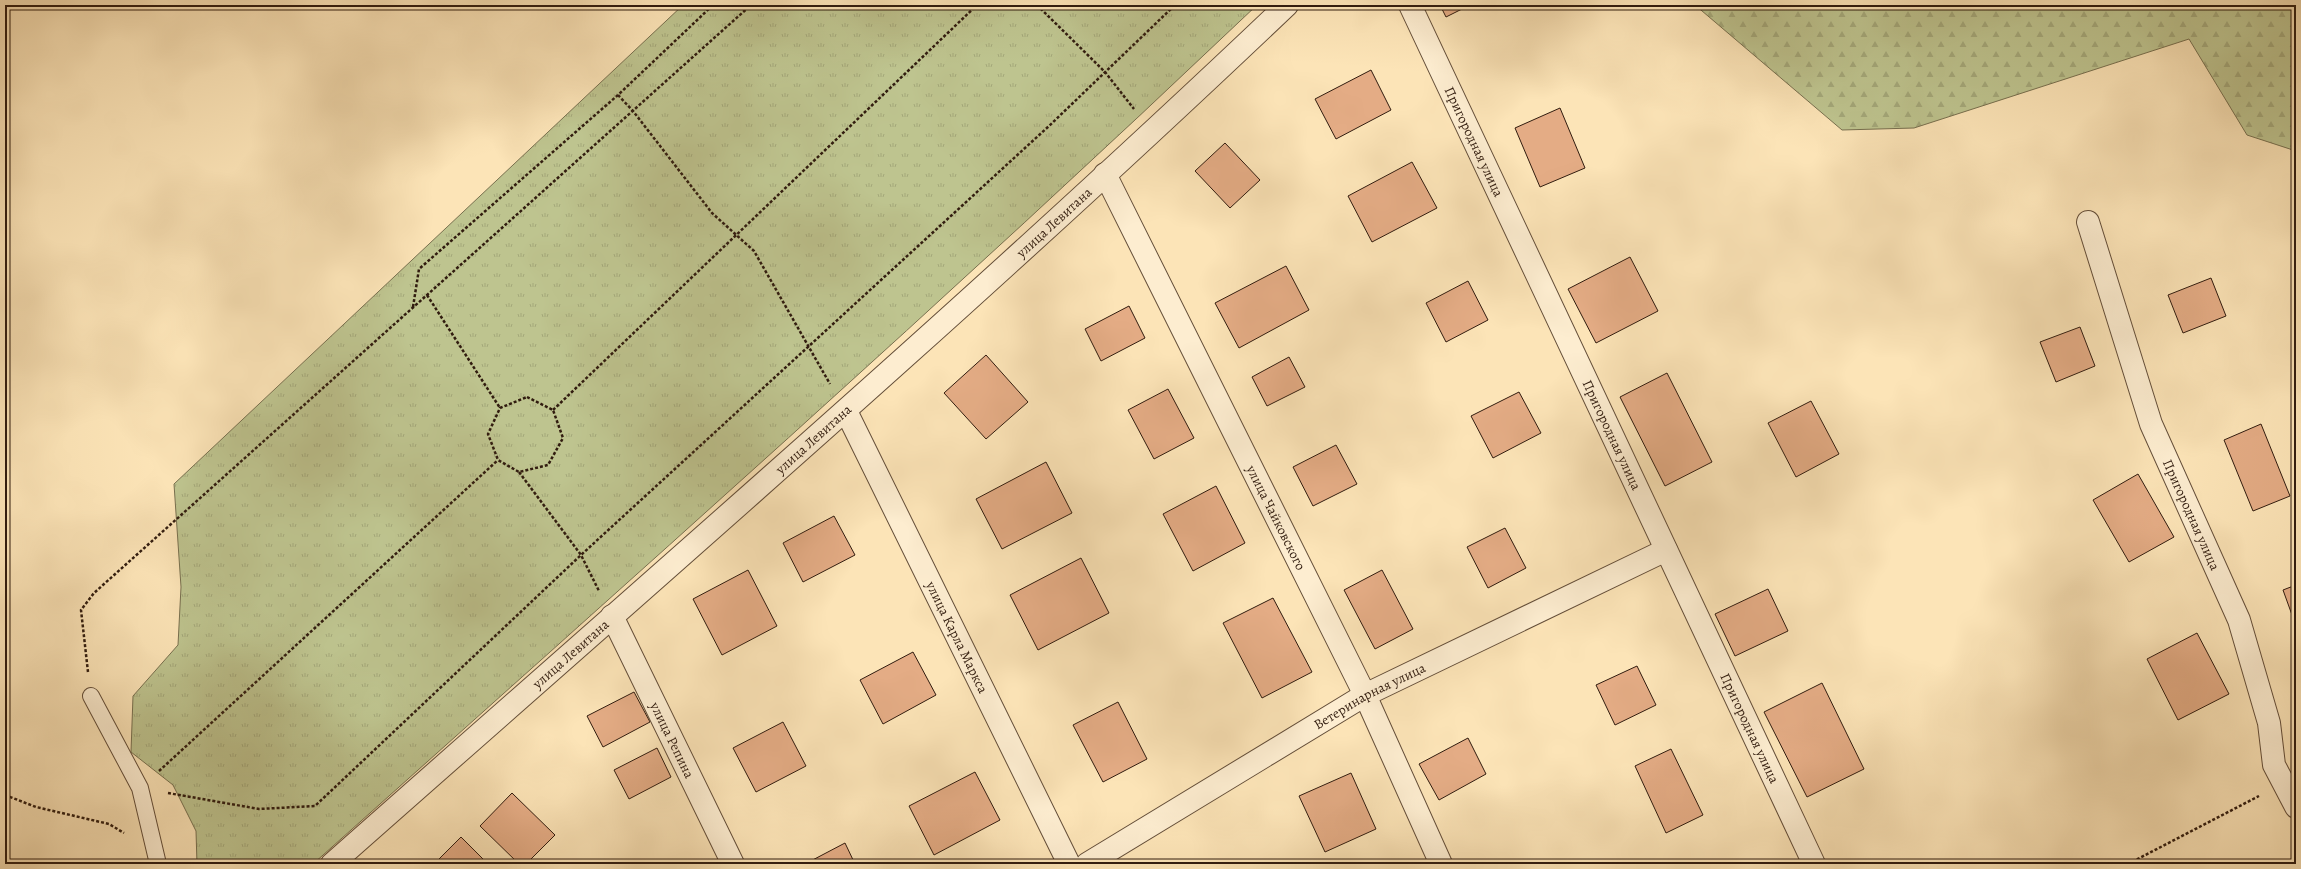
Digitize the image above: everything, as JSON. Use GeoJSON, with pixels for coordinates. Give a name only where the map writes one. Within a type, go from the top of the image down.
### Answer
{"type":"FeatureCollection","features":[{"type":"Feature","properties":{"kind":"street","name":"улица Левитана"},"geometry":{"type":"LineString","coordinates":[[332,864],[846,411],[1105,174],[1153,133],[1287,5]]}},
{"type":"Feature","properties":{"kind":"street","name":"Пригородная улица"},"geometry":{"type":"LineString","coordinates":[[1410,5],[1814,864]]}},
{"type":"Feature","properties":{"kind":"street","name":"улица Чайковского"},"geometry":{"type":"LineString","coordinates":[[1105,174],[1365,695],[1441,864]]}},
{"type":"Feature","properties":{"kind":"street","name":"Пригородная улица"},"geometry":{"type":"LineString","coordinates":[[2088,222],[2151,424],[2239,620],[2270,723],[2274,765],[2296,807]]}},
{"type":"Feature","properties":{"kind":"street","name":"улица Карла Маркса"},"geometry":{"type":"LineString","coordinates":[[846,411],[1069,864]]}},
{"type":"Feature","properties":{"kind":"street","name":"Ветеринарная улица"},"geometry":{"type":"LineString","coordinates":[[1087,864],[1365,695],[1666,550]]}},
{"type":"Feature","properties":{"kind":"street","name":"улица Репина"},"geometry":{"type":"LineString","coordinates":[[612,616],[733,864]]}},
{"type":"Feature","properties":{"kind":"lane"},"geometry":{"type":"LineString","coordinates":[[91,696],[140,788],[158,864]]}},
{"type":"Feature","properties":{"kind":"path"},"geometry":{"type":"LineString","coordinates":[[413,307],[419,269],[618,95],[713,5]]}},
{"type":"Feature","properties":{"kind":"path"},"geometry":{"type":"LineString","coordinates":[[91,696],[81,610],[94,593],[751,5]]}},
{"type":"Feature","properties":{"kind":"path"},"geometry":{"type":"LineString","coordinates":[[553,410],[977,5]]}},
{"type":"Feature","properties":{"kind":"path"},"geometry":{"type":"LineString","coordinates":[[1037,5],[1105,72],[1153,133]]}},
{"type":"Feature","properties":{"kind":"path"},"geometry":{"type":"LineString","coordinates":[[140,788],[259,809],[314,806],[581,555],[810,347],[1105,72],[1174,5]]}},
{"type":"Feature","properties":{"kind":"path"},"geometry":{"type":"LineString","coordinates":[[618,95],[633,111],[712,212],[754,251],[846,411]]}},
{"type":"Feature","properties":{"kind":"path"},"geometry":{"type":"LineString","coordinates":[[427,295],[500,408]]}},
{"type":"Feature","properties":{"kind":"path"},"geometry":{"type":"LineString","coordinates":[[519,472],[548,465],[563,438],[553,410],[527,398],[500,408],[488,434],[498,460],[519,472],[581,555],[612,616]]}},
{"type":"Feature","properties":{"kind":"path"},"geometry":{"type":"LineString","coordinates":[[140,788],[498,460]]}},
{"type":"Feature","properties":{"kind":"path"},"geometry":{"type":"LineString","coordinates":[[2128,864],[2284,784]]}},
{"type":"Feature","properties":{"kind":"path"},"geometry":{"type":"LineString","coordinates":[[5,795],[36,808],[109,824],[128,835]]}},
{"type":"Feature","properties":{"kind":"green space"},"geometry":{"type":"Polygon","coordinates":[[[683,5],[1257,5],[907,331],[313,864],[197,864],[196,831],[173,785],[131,752],[133,696],[178,645],[181,587],[174,484],[683,5]]]}},
{"type":"Feature","properties":{"kind":"green space"},"geometry":{"type":"Polygon","coordinates":[[[1695,5],[2296,5],[2296,151],[2247,135],[2189,39],[1914,128],[1842,130],[1695,5]]]}},
{"type":"Feature","properties":{"kind":"building"},"geometry":{"type":"Polygon","coordinates":[[[1440,5],[1470,5],[1446,17],[1440,5]]]}},
{"type":"Feature","properties":{"kind":"building"},"geometry":{"type":"Polygon","coordinates":[[[1371,70],[1391,110],[1336,139],[1315,99],[1371,70]]]}},
{"type":"Feature","properties":{"kind":"building"},"geometry":{"type":"Polygon","coordinates":[[[1560,108],[1585,168],[1540,187],[1515,128],[1560,108]]]}},
{"type":"Feature","properties":{"kind":"building"},"geometry":{"type":"Polygon","coordinates":[[[1225,143],[1260,180],[1230,208],[1195,171],[1225,143]]]}},
{"type":"Feature","properties":{"kind":"building"},"geometry":{"type":"Polygon","coordinates":[[[1412,162],[1437,208],[1372,242],[1348,196],[1412,162]]]}},
{"type":"Feature","properties":{"kind":"building"},"geometry":{"type":"Polygon","coordinates":[[[1630,257],[1658,311],[1596,343],[1568,289],[1630,257]]]}},
{"type":"Feature","properties":{"kind":"building"},"geometry":{"type":"Polygon","coordinates":[[[1286,266],[1309,310],[1239,348],[1215,303],[1286,266]]]}},
{"type":"Feature","properties":{"kind":"building"},"geometry":{"type":"Polygon","coordinates":[[[2211,278],[2226,316],[2183,333],[2168,295],[2211,278]]]}},
{"type":"Feature","properties":{"kind":"building"},"geometry":{"type":"Polygon","coordinates":[[[1468,281],[1488,320],[1446,342],[1426,303],[1468,281]]]}},
{"type":"Feature","properties":{"kind":"building"},"geometry":{"type":"Polygon","coordinates":[[[1129,306],[1145,338],[1101,361],[1085,329],[1129,306]]]}},
{"type":"Feature","properties":{"kind":"building"},"geometry":{"type":"Polygon","coordinates":[[[2080,327],[2095,366],[2056,382],[2040,342],[2080,327]]]}},
{"type":"Feature","properties":{"kind":"building"},"geometry":{"type":"Polygon","coordinates":[[[986,355],[1028,402],[986,439],[944,393],[986,355]]]}},
{"type":"Feature","properties":{"kind":"building"},"geometry":{"type":"Polygon","coordinates":[[[1289,357],[1305,387],[1267,406],[1252,377],[1289,357]]]}},
{"type":"Feature","properties":{"kind":"building"},"geometry":{"type":"Polygon","coordinates":[[[1667,373],[1712,462],[1665,486],[1620,397],[1667,373]]]}},
{"type":"Feature","properties":{"kind":"building"},"geometry":{"type":"Polygon","coordinates":[[[1168,389],[1194,438],[1154,459],[1128,410],[1168,389]]]}},
{"type":"Feature","properties":{"kind":"building"},"geometry":{"type":"Polygon","coordinates":[[[1519,392],[1541,433],[1493,458],[1471,416],[1519,392]]]}},
{"type":"Feature","properties":{"kind":"building"},"geometry":{"type":"Polygon","coordinates":[[[1811,401],[1839,454],[1796,477],[1768,423],[1811,401]]]}},
{"type":"Feature","properties":{"kind":"building"},"geometry":{"type":"Polygon","coordinates":[[[2261,424],[2290,496],[2253,511],[2224,440],[2261,424]]]}},
{"type":"Feature","properties":{"kind":"building"},"geometry":{"type":"Polygon","coordinates":[[[1336,445],[1357,484],[1313,506],[1293,467],[1336,445]]]}},
{"type":"Feature","properties":{"kind":"building"},"geometry":{"type":"Polygon","coordinates":[[[1046,462],[1072,513],[1002,549],[976,499],[1046,462]]]}},
{"type":"Feature","properties":{"kind":"building"},"geometry":{"type":"Polygon","coordinates":[[[2138,474],[2174,537],[2129,562],[2093,500],[2138,474]]]}},
{"type":"Feature","properties":{"kind":"building"},"geometry":{"type":"Polygon","coordinates":[[[1216,486],[1245,543],[1193,571],[1163,514],[1216,486]]]}},
{"type":"Feature","properties":{"kind":"building"},"geometry":{"type":"Polygon","coordinates":[[[834,516],[855,555],[803,582],[783,543],[834,516]]]}},
{"type":"Feature","properties":{"kind":"building"},"geometry":{"type":"Polygon","coordinates":[[[1505,528],[1526,568],[1488,588],[1467,547],[1505,528]]]}},
{"type":"Feature","properties":{"kind":"building"},"geometry":{"type":"Polygon","coordinates":[[[1081,558],[1109,613],[1038,650],[1010,595],[1081,558]]]}},
{"type":"Feature","properties":{"kind":"building"},"geometry":{"type":"Polygon","coordinates":[[[748,570],[777,626],[722,655],[693,599],[748,570]]]}},
{"type":"Feature","properties":{"kind":"building"},"geometry":{"type":"Polygon","coordinates":[[[1382,570],[1413,629],[1375,649],[1344,590],[1382,570]]]}},
{"type":"Feature","properties":{"kind":"building"},"geometry":{"type":"Polygon","coordinates":[[[2296,585],[2296,626],[2283,590],[2296,585]]]}},
{"type":"Feature","properties":{"kind":"building"},"geometry":{"type":"Polygon","coordinates":[[[1768,589],[1788,631],[1735,656],[1715,614],[1768,589]]]}},
{"type":"Feature","properties":{"kind":"building"},"geometry":{"type":"Polygon","coordinates":[[[1273,598],[1312,672],[1262,698],[1223,623],[1273,598]]]}},
{"type":"Feature","properties":{"kind":"building"},"geometry":{"type":"Polygon","coordinates":[[[2197,633],[2229,694],[2178,720],[2147,659],[2197,633]]]}},
{"type":"Feature","properties":{"kind":"building"},"geometry":{"type":"Polygon","coordinates":[[[913,652],[936,695],[883,724],[860,680],[913,652]]]}},
{"type":"Feature","properties":{"kind":"building"},"geometry":{"type":"Polygon","coordinates":[[[1637,666],[1656,705],[1615,725],[1596,685],[1637,666]]]}},
{"type":"Feature","properties":{"kind":"building"},"geometry":{"type":"Polygon","coordinates":[[[1822,683],[1864,769],[1807,797],[1764,712],[1822,683]]]}},
{"type":"Feature","properties":{"kind":"building"},"geometry":{"type":"Polygon","coordinates":[[[634,692],[650,722],[603,747],[587,716],[634,692]]]}},
{"type":"Feature","properties":{"kind":"building"},"geometry":{"type":"Polygon","coordinates":[[[1118,702],[1147,759],[1103,782],[1073,725],[1118,702]]]}},
{"type":"Feature","properties":{"kind":"building"},"geometry":{"type":"Polygon","coordinates":[[[783,722],[806,766],[756,792],[733,748],[783,722]]]}},
{"type":"Feature","properties":{"kind":"building"},"geometry":{"type":"Polygon","coordinates":[[[1468,738],[1486,774],[1439,800],[1419,764],[1468,738]]]}},
{"type":"Feature","properties":{"kind":"building"},"geometry":{"type":"Polygon","coordinates":[[[657,748],[671,777],[629,799],[614,770],[657,748]]]}},
{"type":"Feature","properties":{"kind":"building"},"geometry":{"type":"Polygon","coordinates":[[[1671,749],[1703,815],[1666,833],[1635,766],[1671,749]]]}},
{"type":"Feature","properties":{"kind":"building"},"geometry":{"type":"Polygon","coordinates":[[[975,772],[1000,820],[934,855],[909,806],[975,772]]]}},
{"type":"Feature","properties":{"kind":"building"},"geometry":{"type":"Polygon","coordinates":[[[1351,773],[1376,829],[1325,852],[1299,796],[1351,773]]]}},
{"type":"Feature","properties":{"kind":"building"},"geometry":{"type":"Polygon","coordinates":[[[512,793],[555,835],[526,864],[519,864],[480,826],[512,793]]]}},
{"type":"Feature","properties":{"kind":"building"},"geometry":{"type":"Polygon","coordinates":[[[461,837],[488,864],[434,864],[461,837]]]}},
{"type":"Feature","properties":{"kind":"building"},"geometry":{"type":"Polygon","coordinates":[[[845,843],[855,864],[805,864],[845,843]]]}}]}
